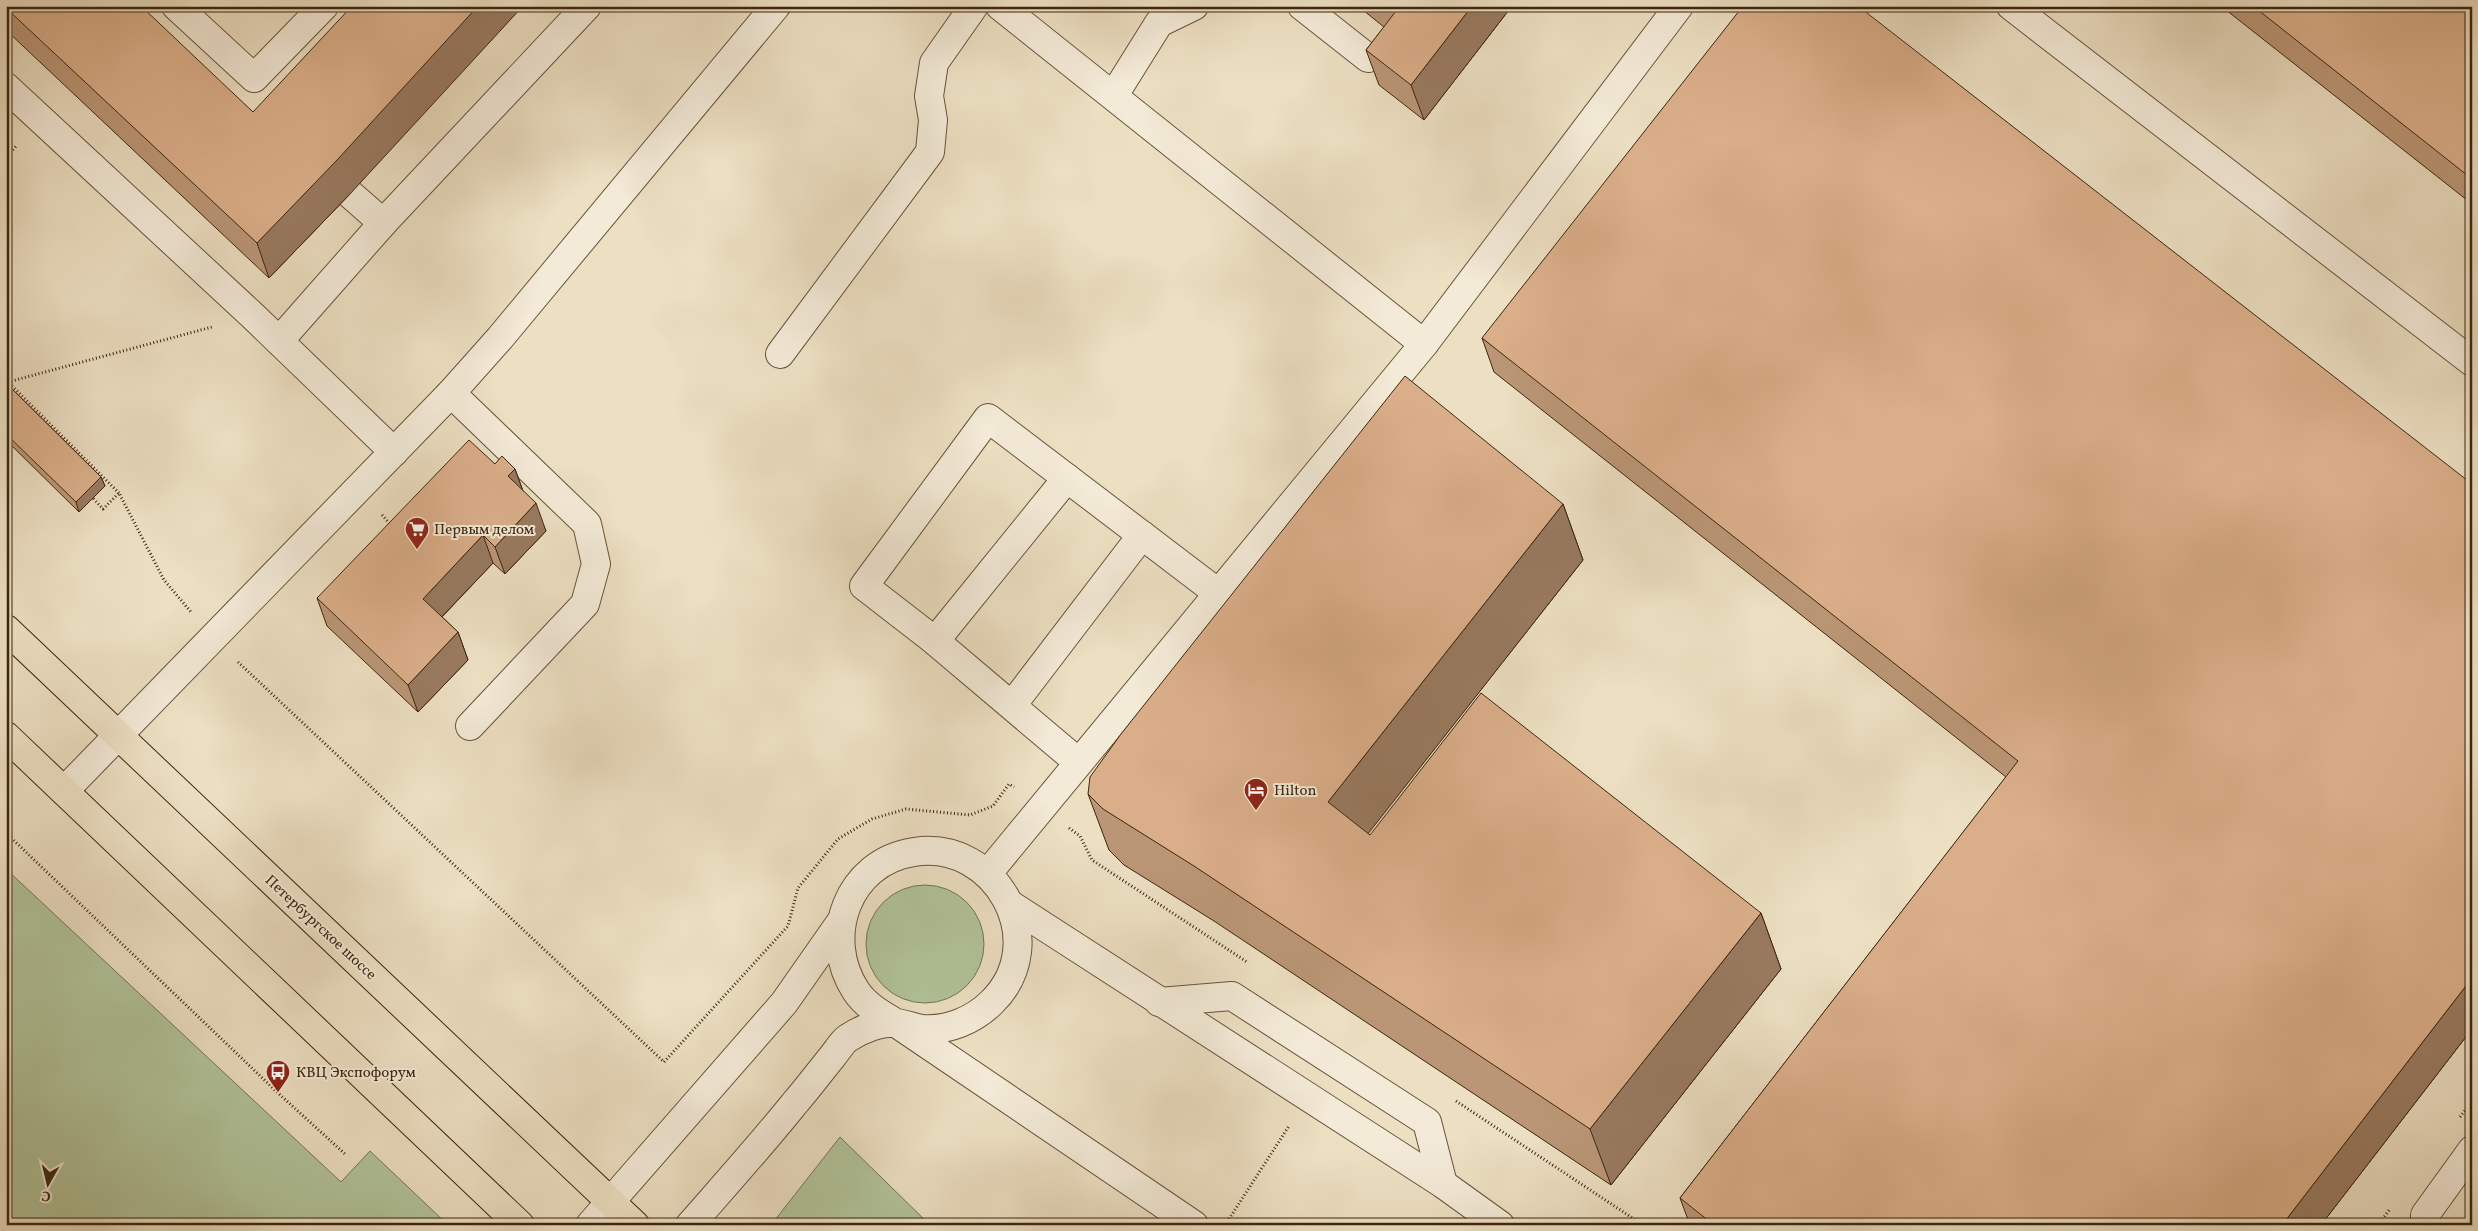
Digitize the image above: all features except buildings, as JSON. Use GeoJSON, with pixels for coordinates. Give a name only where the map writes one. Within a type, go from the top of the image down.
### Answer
{"type":"FeatureCollection","features":[{"type":"Feature","properties":{"kind":"main road","name":"Петербургское шоссе"},"geometry":{"type":"LineString","coordinates":[[6,629],[635,1225]]}},
{"type":"Feature","properties":{"kind":"main road"},"geometry":{"type":"LineString","coordinates":[[6,736],[520,1225]]}},
{"type":"Feature","properties":{"kind":"street"},"geometry":{"type":"LineString","coordinates":[[176,6],[260,89],[324,6]]}},
{"type":"Feature","properties":{"kind":"street"},"geometry":{"type":"LineString","coordinates":[[279,341],[383,223],[586,6]]}},
{"type":"Feature","properties":{"kind":"street"},"geometry":{"type":"LineString","coordinates":[[64,792],[451,393],[500,338],[776,6]]}},
{"type":"Feature","properties":{"kind":"street"},"geometry":{"type":"LineString","coordinates":[[780,354],[930,152],[934,120],[929,96],[934,63],[974,6]]}},
{"type":"Feature","properties":{"kind":"street"},"geometry":{"type":"LineString","coordinates":[[1000,6],[1424,344]]}},
{"type":"Feature","properties":{"kind":"street"},"geometry":{"type":"LineString","coordinates":[[1114,95],[1159,24],[1194,6]]}},
{"type":"Feature","properties":{"kind":"street"},"geometry":{"type":"LineString","coordinates":[[1302,6],[1368,58]]}},
{"type":"Feature","properties":{"kind":"street"},"geometry":{"type":"LineString","coordinates":[[988,873],[1424,344],[1679,6]]}},
{"type":"Feature","properties":{"kind":"street"},"geometry":{"type":"LineString","coordinates":[[2011,6],[2472,362]]}},
{"type":"Feature","properties":{"kind":"street"},"geometry":{"type":"LineString","coordinates":[[6,87],[253,316],[394,452]]}},
{"type":"Feature","properties":{"kind":"street"},"geometry":{"type":"LineString","coordinates":[[350,194],[383,223]]}},
{"type":"Feature","properties":{"kind":"street"},"geometry":{"type":"LineString","coordinates":[[451,393],[588,524],[596,564],[585,604],[470,726]]}},
{"type":"Feature","properties":{"kind":"street"},"geometry":{"type":"LineString","coordinates":[[1078,762],[1013,704],[864,586],[988,418],[1218,593]]}},
{"type":"Feature","properties":{"kind":"street"},"geometry":{"type":"LineString","coordinates":[[935,641],[1066,478]]}},
{"type":"Feature","properties":{"kind":"street"},"geometry":{"type":"LineString","coordinates":[[1013,704],[1142,535]]}},
{"type":"Feature","properties":{"kind":"street"},"geometry":{"type":"LineString","coordinates":[[590,1225],[784,1003],[840,923],[849,898],[866,876],[887,860],[913,852],[940,851],[966,858],[988,873],[1011,905],[1443,1184],[1500,1225]]}},
{"type":"Feature","properties":{"kind":"street"},"geometry":{"type":"LineString","coordinates":[[690,1225],[781,1120],[848,1038],[872,1027],[896,1023],[922,1029],[948,1027],[972,1018],[993,1002],[1008,980],[1016,956],[1017,930],[1011,905]]}},
{"type":"Feature","properties":{"kind":"street"},"geometry":{"type":"LineString","coordinates":[[840,923],[839,948],[845,972],[857,993],[874,1011],[896,1023],[1194,1225]]}},
{"type":"Feature","properties":{"kind":"street"},"geometry":{"type":"LineString","coordinates":[[1159,1002],[1232,996],[1427,1122],[1443,1184]]}},
{"type":"Feature","properties":{"kind":"street"},"geometry":{"type":"LineString","coordinates":[[2424,1225],[2425,1215],[2472,1150]]}},
{"type":"Feature","properties":{"kind":"path"},"geometry":{"type":"LineString","coordinates":[[7,381],[253,316]]}},
{"type":"Feature","properties":{"kind":"path"},"geometry":{"type":"LineString","coordinates":[[7,381],[119,493],[164,580],[213,638],[664,1062],[788,926],[798,888],[838,839],[872,819],[906,809],[970,815],[993,806],[1009,784],[1080,836],[1092,860],[1252,966]]}},
{"type":"Feature","properties":{"kind":"path"},"geometry":{"type":"LineString","coordinates":[[89,495],[103,509],[119,493]]}},
{"type":"Feature","properties":{"kind":"path"},"geometry":{"type":"LineString","coordinates":[[6,833],[278,1094],[345,1154]]}},
{"type":"Feature","properties":{"kind":"path"},"geometry":{"type":"LineString","coordinates":[[1450,1097],[1643,1225]]}},
{"type":"Feature","properties":{"kind":"green space"},"geometry":{"type":"Polygon","coordinates":[[[6,869],[341,1182],[370,1151],[448,1225],[6,1225],[6,869]]]}},
{"type":"Feature","properties":{"kind":"green space"},"geometry":{"type":"Polygon","coordinates":[[[925,885],[948,889],[967,902],[980,921],[984,944],[980,967],[967,986],[948,999],[925,1003],[902,999],[883,986],[870,967],[866,944],[870,921],[883,902],[902,889],[925,885]]]}},
{"type":"Feature","properties":{"kind":"green space"},"geometry":{"type":"Polygon","coordinates":[[[840,1137],[930,1225],[771,1225],[840,1137]]]}},
{"type":"Feature","properties":{"kind":"place","name":"Первым делом"},"geometry":{"type":"Point","coordinates":[417,550]}},
{"type":"Feature","properties":{"kind":"place","name":"Hilton"},"geometry":{"type":"Point","coordinates":[1256,811]}},
{"type":"Feature","properties":{"kind":"place","name":"КВЦ Экспофорум"},"geometry":{"type":"Point","coordinates":[278,1093]}}]}
